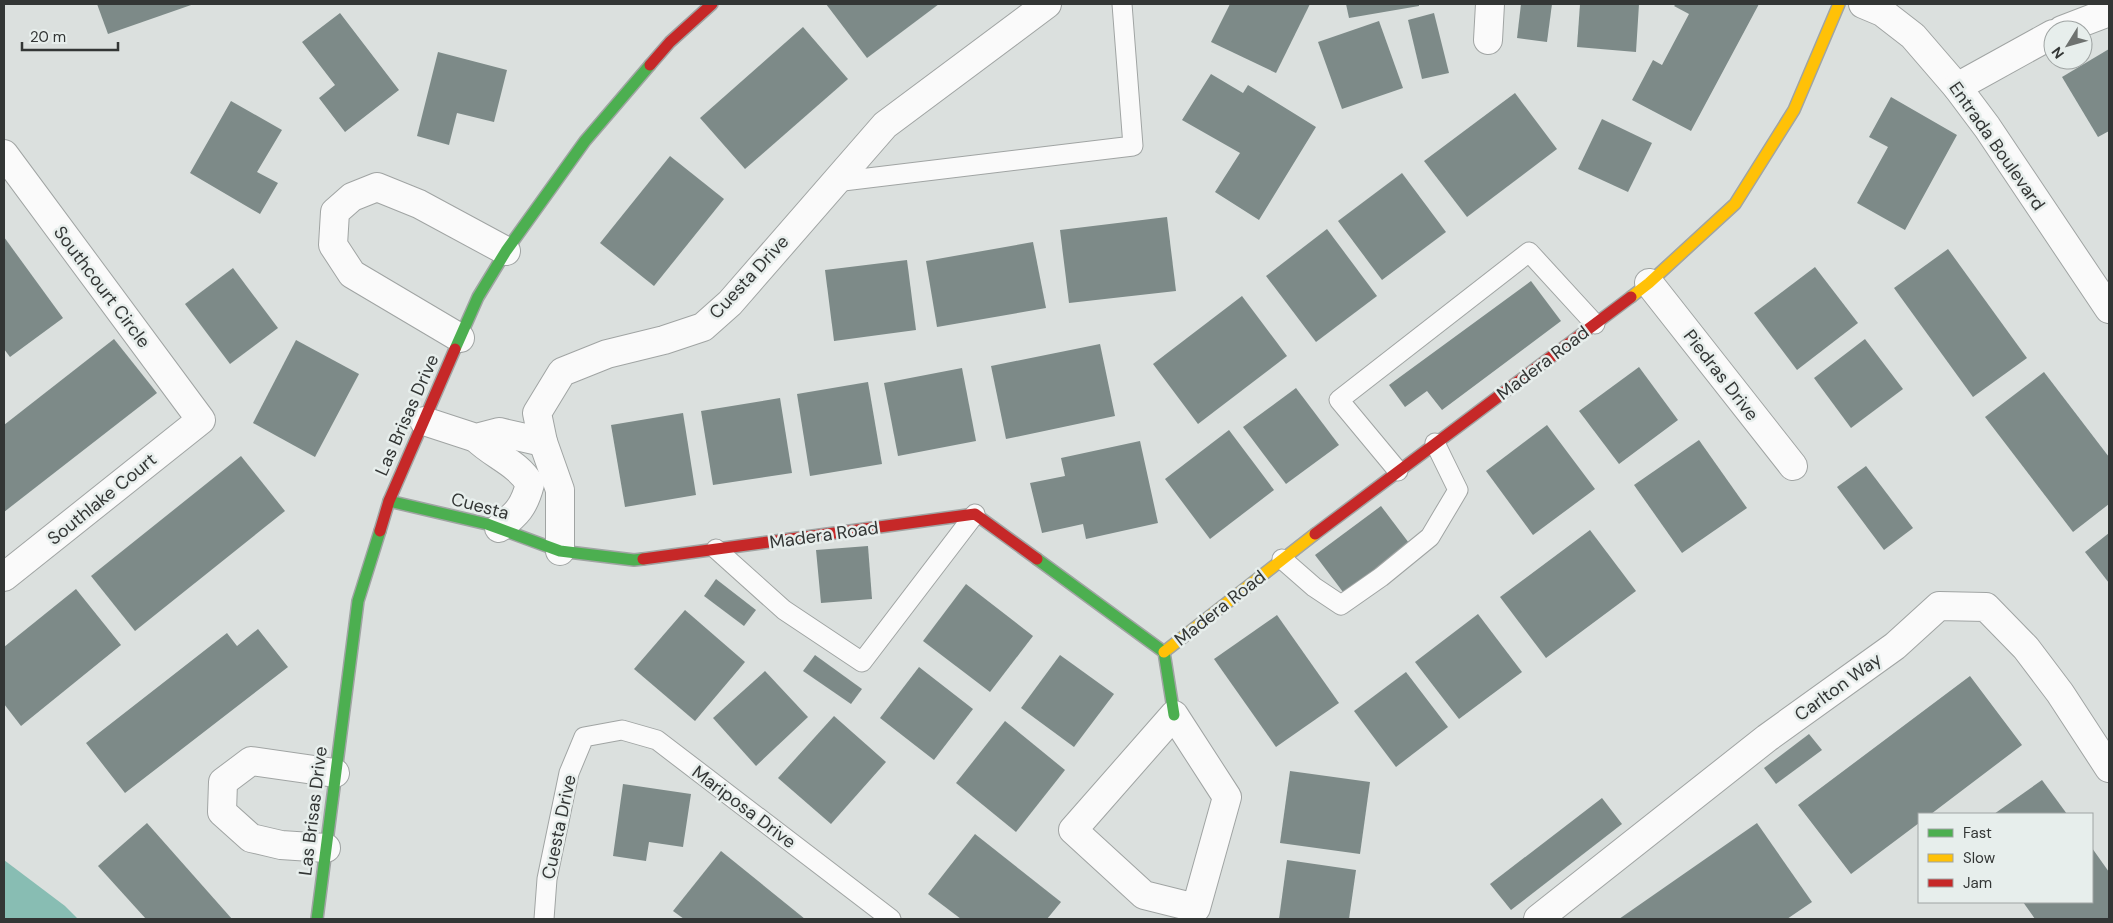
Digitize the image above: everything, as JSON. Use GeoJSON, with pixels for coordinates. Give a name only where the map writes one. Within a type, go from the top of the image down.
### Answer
{"type":"FeatureCollection","features":[{"type":"Feature","properties":{"kind":"street","name":"Las Brisas Drive"},"geometry":{"type":"LineString","coordinates":[[317,919],[358,601],[389,501],[478,298],[506,251],[585,141],[670,42],[712,4]]}},
{"type":"Feature","properties":{"kind":"street","name":"Cuesta Drive"},"geometry":{"type":"LineString","coordinates":[[560,550],[560,490],[544,442],[537,413],[562,372],[607,354],[664,340],[702,327],[730,303],[885,125],[1046,4]]}},
{"type":"Feature","properties":{"kind":"street"},"geometry":{"type":"LineString","coordinates":[[1488,40],[1490,4]]}},
{"type":"Feature","properties":{"kind":"street","name":"Madera Road"},"geometry":{"type":"LineString","coordinates":[[1164,652],[1282,559],[1649,283],[1735,204],[1794,110],[1840,4]]}},
{"type":"Feature","properties":{"kind":"street","name":"Entrada Boulevard"},"geometry":{"type":"LineString","coordinates":[[1862,4],[1882,12],[1913,36],[1957,87],[1987,127],[2109,309]]}},
{"type":"Feature","properties":{"kind":"street"},"geometry":{"type":"LineString","coordinates":[[2088,20],[2109,12]]}},
{"type":"Feature","properties":{"kind":"street"},"geometry":{"type":"LineString","coordinates":[[1957,87],[2043,40]]}},
{"type":"Feature","properties":{"kind":"street","name":"Southcourt Circle"},"geometry":{"type":"LineString","coordinates":[[4,154],[201,420]]}},
{"type":"Feature","properties":{"kind":"street"},"geometry":{"type":"LineString","coordinates":[[460,338],[352,274],[333,245],[335,212],[352,197],[377,186],[419,204],[506,251]]}},
{"type":"Feature","properties":{"kind":"street","name":"Piedras Drive"},"geometry":{"type":"LineString","coordinates":[[1649,283],[1793,466]]}},
{"type":"Feature","properties":{"kind":"street","name":"Southlake Court"},"geometry":{"type":"LineString","coordinates":[[4,577],[201,420]]}},
{"type":"Feature","properties":{"kind":"street"},"geometry":{"type":"LineString","coordinates":[[424,421],[476,438],[487,449],[506,460],[526,478],[530,484],[526,500],[517,515],[499,528]]}},
{"type":"Feature","properties":{"kind":"street"},"geometry":{"type":"LineString","coordinates":[[476,438],[499,432],[544,442]]}},
{"type":"Feature","properties":{"kind":"street","name":"Cuesta"},"geometry":{"type":"LineString","coordinates":[[389,501],[499,528],[560,550]]}},
{"type":"Feature","properties":{"kind":"street","name":"Madera Road"},"geometry":{"type":"LineString","coordinates":[[560,550],[634,560],[975,514],[1164,652],[1174,715],[1227,797],[1196,908],[1144,895],[1073,830],[1174,715]]}},
{"type":"Feature","properties":{"kind":"street","name":"Carlton Way"},"geometry":{"type":"LineString","coordinates":[[1538,919],[1767,738],[1895,646],[1939,606],[1986,607],[2026,648],[2060,693],[2109,768]]}},
{"type":"Feature","properties":{"kind":"street"},"geometry":{"type":"LineString","coordinates":[[326,848],[281,845],[252,838],[222,812],[223,782],[251,761],[335,773]]}},
{"type":"Feature","properties":{"kind":"lane"},"geometry":{"type":"LineString","coordinates":[[835,182],[1133,146],[1122,4]]}},
{"type":"Feature","properties":{"kind":"lane"},"geometry":{"type":"LineString","coordinates":[[1398,471],[1339,400],[1529,252],[1595,324]]}},
{"type":"Feature","properties":{"kind":"lane"},"geometry":{"type":"LineString","coordinates":[[1282,559],[1314,587],[1341,605],[1381,577],[1430,537],[1458,490],[1435,443]]}},
{"type":"Feature","properties":{"kind":"lane"},"geometry":{"type":"LineString","coordinates":[[716,549],[784,610],[862,662],[975,514]]}},
{"type":"Feature","properties":{"kind":"lane","name":"Mariposa Drive"},"geometry":{"type":"LineString","coordinates":[[584,737],[622,730],[657,740],[891,919]]}},
{"type":"Feature","properties":{"kind":"lane","name":"Cuesta Drive"},"geometry":{"type":"LineString","coordinates":[[544,919],[547,879],[569,774],[584,737]]}},
{"type":"Feature","properties":{"kind":"shaded area"},"geometry":{"type":"Polygon","coordinates":[[[4,860],[65,906],[78,919],[4,919],[4,860]]]}},
{"type":"Feature","properties":{"kind":"building"},"geometry":{"type":"Polygon","coordinates":[[[97,4],[194,4],[108,34],[97,4]]]}},
{"type":"Feature","properties":{"kind":"building"},"geometry":{"type":"Polygon","coordinates":[[[826,4],[939,4],[867,58],[826,4]]]}},
{"type":"Feature","properties":{"kind":"building"},"geometry":{"type":"Polygon","coordinates":[[[1230,4],[1310,4],[1276,73],[1211,42],[1230,4]]]}},
{"type":"Feature","properties":{"kind":"building"},"geometry":{"type":"Polygon","coordinates":[[[1346,4],[1419,4],[1419,6],[1349,18],[1346,4]]]}},
{"type":"Feature","properties":{"kind":"building"},"geometry":{"type":"Polygon","coordinates":[[[1521,4],[1552,4],[1547,42],[1517,38],[1521,4]]]}},
{"type":"Feature","properties":{"kind":"building"},"geometry":{"type":"Polygon","coordinates":[[[1580,4],[1639,4],[1636,52],[1577,47],[1580,4]]]}},
{"type":"Feature","properties":{"kind":"building"},"geometry":{"type":"Polygon","coordinates":[[[1676,4],[1759,4],[1691,131],[1632,100],[1653,60],[1662,65],[1689,14],[1674,6],[1676,4]]]}},
{"type":"Feature","properties":{"kind":"building"},"geometry":{"type":"Polygon","coordinates":[[[340,13],[399,90],[345,132],[319,98],[335,85],[302,42],[340,13]]]}},
{"type":"Feature","properties":{"kind":"building"},"geometry":{"type":"Polygon","coordinates":[[[1434,13],[1449,73],[1422,79],[1408,20],[1434,13]]]}},
{"type":"Feature","properties":{"kind":"building"},"geometry":{"type":"Polygon","coordinates":[[[1379,21],[1403,88],[1342,109],[1318,42],[1379,21]]]}},
{"type":"Feature","properties":{"kind":"building"},"geometry":{"type":"Polygon","coordinates":[[[803,27],[848,79],[745,169],[700,118],[803,27]]]}},
{"type":"Feature","properties":{"kind":"building"},"geometry":{"type":"Polygon","coordinates":[[[2109,49],[2109,131],[2098,137],[2062,77],[2074,70],[2093,70],[2093,59],[2109,49]]]}},
{"type":"Feature","properties":{"kind":"building"},"geometry":{"type":"Polygon","coordinates":[[[438,52],[507,70],[494,122],[457,113],[449,145],[417,136],[438,52]]]}},
{"type":"Feature","properties":{"kind":"building"},"geometry":{"type":"Polygon","coordinates":[[[1211,74],[1243,93],[1248,85],[1316,127],[1259,220],[1215,192],[1240,153],[1182,120],[1211,74]]]}},
{"type":"Feature","properties":{"kind":"building"},"geometry":{"type":"Polygon","coordinates":[[[1515,93],[1557,149],[1467,217],[1424,161],[1515,93]]]}},
{"type":"Feature","properties":{"kind":"building"},"geometry":{"type":"Polygon","coordinates":[[[1891,97],[1957,135],[1905,230],[1857,203],[1888,147],[1869,137],[1891,97]]]}},
{"type":"Feature","properties":{"kind":"building"},"geometry":{"type":"Polygon","coordinates":[[[231,101],[282,130],[257,172],[278,183],[260,214],[190,173],[231,101]]]}},
{"type":"Feature","properties":{"kind":"building"},"geometry":{"type":"Polygon","coordinates":[[[1602,119],[1652,143],[1628,192],[1578,169],[1602,119]]]}},
{"type":"Feature","properties":{"kind":"building"},"geometry":{"type":"Polygon","coordinates":[[[670,156],[724,199],[654,286],[600,243],[670,156]]]}},
{"type":"Feature","properties":{"kind":"building"},"geometry":{"type":"Polygon","coordinates":[[[1402,173],[1446,232],[1382,280],[1338,221],[1402,173]]]}},
{"type":"Feature","properties":{"kind":"building"},"geometry":{"type":"Polygon","coordinates":[[[1167,217],[1176,291],[1069,303],[1060,230],[1167,217]]]}},
{"type":"Feature","properties":{"kind":"building"},"geometry":{"type":"Polygon","coordinates":[[[1327,229],[1377,296],[1316,342],[1266,276],[1327,229]]]}},
{"type":"Feature","properties":{"kind":"building"},"geometry":{"type":"Polygon","coordinates":[[[4,237],[63,318],[10,357],[4,349],[4,237]]]}},
{"type":"Feature","properties":{"kind":"building"},"geometry":{"type":"Polygon","coordinates":[[[1033,242],[1046,308],[937,327],[926,261],[1033,242]]]}},
{"type":"Feature","properties":{"kind":"building"},"geometry":{"type":"Polygon","coordinates":[[[1948,249],[2027,358],[1973,397],[1894,288],[1948,249]]]}},
{"type":"Feature","properties":{"kind":"building"},"geometry":{"type":"Polygon","coordinates":[[[907,260],[916,330],[834,341],[825,270],[907,260]]]}},
{"type":"Feature","properties":{"kind":"building"},"geometry":{"type":"Polygon","coordinates":[[[1815,267],[1858,323],[1797,370],[1754,313],[1815,267]]]}},
{"type":"Feature","properties":{"kind":"building"},"geometry":{"type":"Polygon","coordinates":[[[233,268],[278,328],[230,364],[185,304],[233,268]]]}},
{"type":"Feature","properties":{"kind":"building"},"geometry":{"type":"Polygon","coordinates":[[[1531,281],[1561,321],[1442,410],[1427,391],[1405,407],[1389,385],[1531,281]]]}},
{"type":"Feature","properties":{"kind":"building"},"geometry":{"type":"Polygon","coordinates":[[[1242,296],[1287,356],[1198,424],[1153,364],[1242,296]]]}},
{"type":"Feature","properties":{"kind":"building"},"geometry":{"type":"Polygon","coordinates":[[[114,339],[157,393],[4,512],[4,425],[114,339]]]}},
{"type":"Feature","properties":{"kind":"building"},"geometry":{"type":"Polygon","coordinates":[[[1865,339],[1903,389],[1851,428],[1814,378],[1865,339]]]}},
{"type":"Feature","properties":{"kind":"building"},"geometry":{"type":"Polygon","coordinates":[[[296,340],[359,374],[315,457],[253,423],[296,340]]]}},
{"type":"Feature","properties":{"kind":"building"},"geometry":{"type":"Polygon","coordinates":[[[1100,344],[1115,416],[1006,439],[991,366],[1100,344]]]}},
{"type":"Feature","properties":{"kind":"building"},"geometry":{"type":"Polygon","coordinates":[[[1639,367],[1678,420],[1619,464],[1579,411],[1639,367]]]}},
{"type":"Feature","properties":{"kind":"building"},"geometry":{"type":"Polygon","coordinates":[[[962,368],[976,441],[898,456],[884,383],[962,368]]]}},
{"type":"Feature","properties":{"kind":"building"},"geometry":{"type":"Polygon","coordinates":[[[2044,372],[2109,457],[2109,504],[2073,532],[1985,417],[2044,372]]]}},
{"type":"Feature","properties":{"kind":"building"},"geometry":{"type":"Polygon","coordinates":[[[868,382],[882,464],[810,476],[797,394],[868,382]]]}},
{"type":"Feature","properties":{"kind":"building"},"geometry":{"type":"Polygon","coordinates":[[[1296,388],[1339,445],[1286,484],[1243,427],[1296,388]]]}},
{"type":"Feature","properties":{"kind":"building"},"geometry":{"type":"Polygon","coordinates":[[[780,398],[792,473],[713,485],[701,411],[780,398]]]}},
{"type":"Feature","properties":{"kind":"building"},"geometry":{"type":"Polygon","coordinates":[[[683,413],[696,495],[625,507],[611,425],[683,413]]]}},
{"type":"Feature","properties":{"kind":"building"},"geometry":{"type":"Polygon","coordinates":[[[1547,425],[1595,489],[1533,535],[1486,471],[1547,425]]]}},
{"type":"Feature","properties":{"kind":"building"},"geometry":{"type":"Polygon","coordinates":[[[1229,430],[1274,490],[1210,539],[1165,479],[1229,430]]]}},
{"type":"Feature","properties":{"kind":"building"},"geometry":{"type":"Polygon","coordinates":[[[1699,440],[1747,508],[1682,553],[1634,485],[1699,440]]]}},
{"type":"Feature","properties":{"kind":"building"},"geometry":{"type":"Polygon","coordinates":[[[1140,441],[1158,523],[1086,539],[1083,524],[1042,533],[1030,483],[1065,476],[1061,458],[1140,441]]]}},
{"type":"Feature","properties":{"kind":"building"},"geometry":{"type":"Polygon","coordinates":[[[241,456],[285,511],[135,631],[91,576],[241,456]]]}},
{"type":"Feature","properties":{"kind":"building"},"geometry":{"type":"Polygon","coordinates":[[[1866,466],[1913,528],[1884,550],[1837,487],[1866,466]]]}},
{"type":"Feature","properties":{"kind":"building"},"geometry":{"type":"Polygon","coordinates":[[[1381,506],[1412,547],[1346,596],[1315,555],[1381,506]]]}},
{"type":"Feature","properties":{"kind":"building"},"geometry":{"type":"Polygon","coordinates":[[[1590,530],[1636,591],[1546,658],[1500,597],[1590,530]]]}},
{"type":"Feature","properties":{"kind":"building"},"geometry":{"type":"Polygon","coordinates":[[[2109,533],[2109,583],[2085,552],[2109,533]]]}},
{"type":"Feature","properties":{"kind":"building"},"geometry":{"type":"Polygon","coordinates":[[[868,546],[872,599],[821,603],[816,550],[868,546]]]}},
{"type":"Feature","properties":{"kind":"building"},"geometry":{"type":"Polygon","coordinates":[[[716,579],[756,610],[744,626],[704,596],[716,579]]]}},
{"type":"Feature","properties":{"kind":"building"},"geometry":{"type":"Polygon","coordinates":[[[966,584],[1033,636],[990,692],[923,641],[966,584]]]}},
{"type":"Feature","properties":{"kind":"building"},"geometry":{"type":"Polygon","coordinates":[[[76,589],[121,645],[21,726],[4,704],[4,647],[76,589]]]}},
{"type":"Feature","properties":{"kind":"building"},"geometry":{"type":"Polygon","coordinates":[[[685,610],[745,662],[695,721],[634,669],[685,610]]]}},
{"type":"Feature","properties":{"kind":"building"},"geometry":{"type":"Polygon","coordinates":[[[1478,614],[1522,672],[1459,719],[1415,662],[1478,614]]]}},
{"type":"Feature","properties":{"kind":"building"},"geometry":{"type":"Polygon","coordinates":[[[1277,615],[1339,703],[1276,747],[1214,659],[1277,615]]]}},
{"type":"Feature","properties":{"kind":"building"},"geometry":{"type":"Polygon","coordinates":[[[258,629],[288,667],[125,793],[86,743],[227,633],[237,646],[258,629]]]}},
{"type":"Feature","properties":{"kind":"building"},"geometry":{"type":"Polygon","coordinates":[[[815,655],[862,689],[851,704],[803,671],[815,655]]]}},
{"type":"Feature","properties":{"kind":"building"},"geometry":{"type":"Polygon","coordinates":[[[1060,655],[1114,694],[1074,747],[1021,708],[1060,655]]]}},
{"type":"Feature","properties":{"kind":"building"},"geometry":{"type":"Polygon","coordinates":[[[919,667],[973,709],[934,760],[880,718],[919,667]]]}},
{"type":"Feature","properties":{"kind":"building"},"geometry":{"type":"Polygon","coordinates":[[[765,671],[808,717],[756,766],[713,718],[765,671]]]}},
{"type":"Feature","properties":{"kind":"building"},"geometry":{"type":"Polygon","coordinates":[[[1406,672],[1448,727],[1396,767],[1354,711],[1406,672]]]}},
{"type":"Feature","properties":{"kind":"building"},"geometry":{"type":"Polygon","coordinates":[[[1970,676],[2022,745],[1932,813],[1918,813],[1918,824],[1851,874],[1798,805],[1970,676]]]}},
{"type":"Feature","properties":{"kind":"building"},"geometry":{"type":"Polygon","coordinates":[[[834,716],[886,762],[831,824],[778,778],[834,716]]]}},
{"type":"Feature","properties":{"kind":"building"},"geometry":{"type":"Polygon","coordinates":[[[1005,721],[1065,770],[1016,832],[956,783],[1005,721]]]}},
{"type":"Feature","properties":{"kind":"building"},"geometry":{"type":"Polygon","coordinates":[[[1809,734],[1822,750],[1776,784],[1764,768],[1809,734]]]}},
{"type":"Feature","properties":{"kind":"building"},"geometry":{"type":"Polygon","coordinates":[[[1290,771],[1370,782],[1360,854],[1280,843],[1290,771]]]}},
{"type":"Feature","properties":{"kind":"building"},"geometry":{"type":"Polygon","coordinates":[[[2042,780],[2066,813],[1995,813],[2042,780]]]}},
{"type":"Feature","properties":{"kind":"building"},"geometry":{"type":"Polygon","coordinates":[[[623,784],[691,794],[683,847],[649,842],[646,861],[613,856],[623,784]]]}},
{"type":"Feature","properties":{"kind":"building"},"geometry":{"type":"Polygon","coordinates":[[[1602,798],[1622,824],[1511,910],[1490,884],[1602,798]]]}},
{"type":"Feature","properties":{"kind":"building"},"geometry":{"type":"Polygon","coordinates":[[[147,823],[232,919],[146,919],[98,866],[147,823]]]}},
{"type":"Feature","properties":{"kind":"building"},"geometry":{"type":"Polygon","coordinates":[[[1757,823],[1812,902],[1787,919],[1619,919],[1757,823]]]}},
{"type":"Feature","properties":{"kind":"building"},"geometry":{"type":"Polygon","coordinates":[[[975,834],[1061,902],[1047,919],[961,919],[928,894],[975,834]]]}},
{"type":"Feature","properties":{"kind":"building"},"geometry":{"type":"Polygon","coordinates":[[[2093,849],[2109,872],[2109,919],[2035,919],[2024,903],[2093,903],[2093,849]]]}},
{"type":"Feature","properties":{"kind":"building"},"geometry":{"type":"Polygon","coordinates":[[[721,851],[805,919],[684,919],[673,911],[721,851]]]}},
{"type":"Feature","properties":{"kind":"building"},"geometry":{"type":"Polygon","coordinates":[[[1287,860],[1356,870],[1349,919],[1279,919],[1287,860]]]}},
{"type":"Feature","properties":{"kind":"traffic: fast"},"geometry":{"type":"LineString","coordinates":[[455,349],[478,297],[506,251],[585,141],[650,65]]}},
{"type":"Feature","properties":{"kind":"traffic: fast"},"geometry":{"type":"LineString","coordinates":[[389,501],[487,524],[560,551],[634,560],[643,559]]}},
{"type":"Feature","properties":{"kind":"traffic: fast"},"geometry":{"type":"LineString","coordinates":[[317,919],[358,601],[380,531]]}},
{"type":"Feature","properties":{"kind":"traffic: fast"},"geometry":{"type":"LineString","coordinates":[[1037,559],[1164,652],[1174,715]]}},
{"type":"Feature","properties":{"kind":"traffic: slow"},"geometry":{"type":"LineString","coordinates":[[1631,297],[1649,283],[1735,204],[1794,110],[1839,4]]}},
{"type":"Feature","properties":{"kind":"traffic: slow"},"geometry":{"type":"LineString","coordinates":[[1164,652],[1315,534]]}},
{"type":"Feature","properties":{"kind":"traffic: jam"},"geometry":{"type":"LineString","coordinates":[[650,65],[670,42],[712,4]]}},
{"type":"Feature","properties":{"kind":"traffic: jam"},"geometry":{"type":"LineString","coordinates":[[1315,534],[1631,297]]}},
{"type":"Feature","properties":{"kind":"traffic: jam"},"geometry":{"type":"LineString","coordinates":[[380,531],[389,501],[455,349]]}},
{"type":"Feature","properties":{"kind":"traffic: jam"},"geometry":{"type":"LineString","coordinates":[[643,559],[975,514],[1037,559]]}}]}
